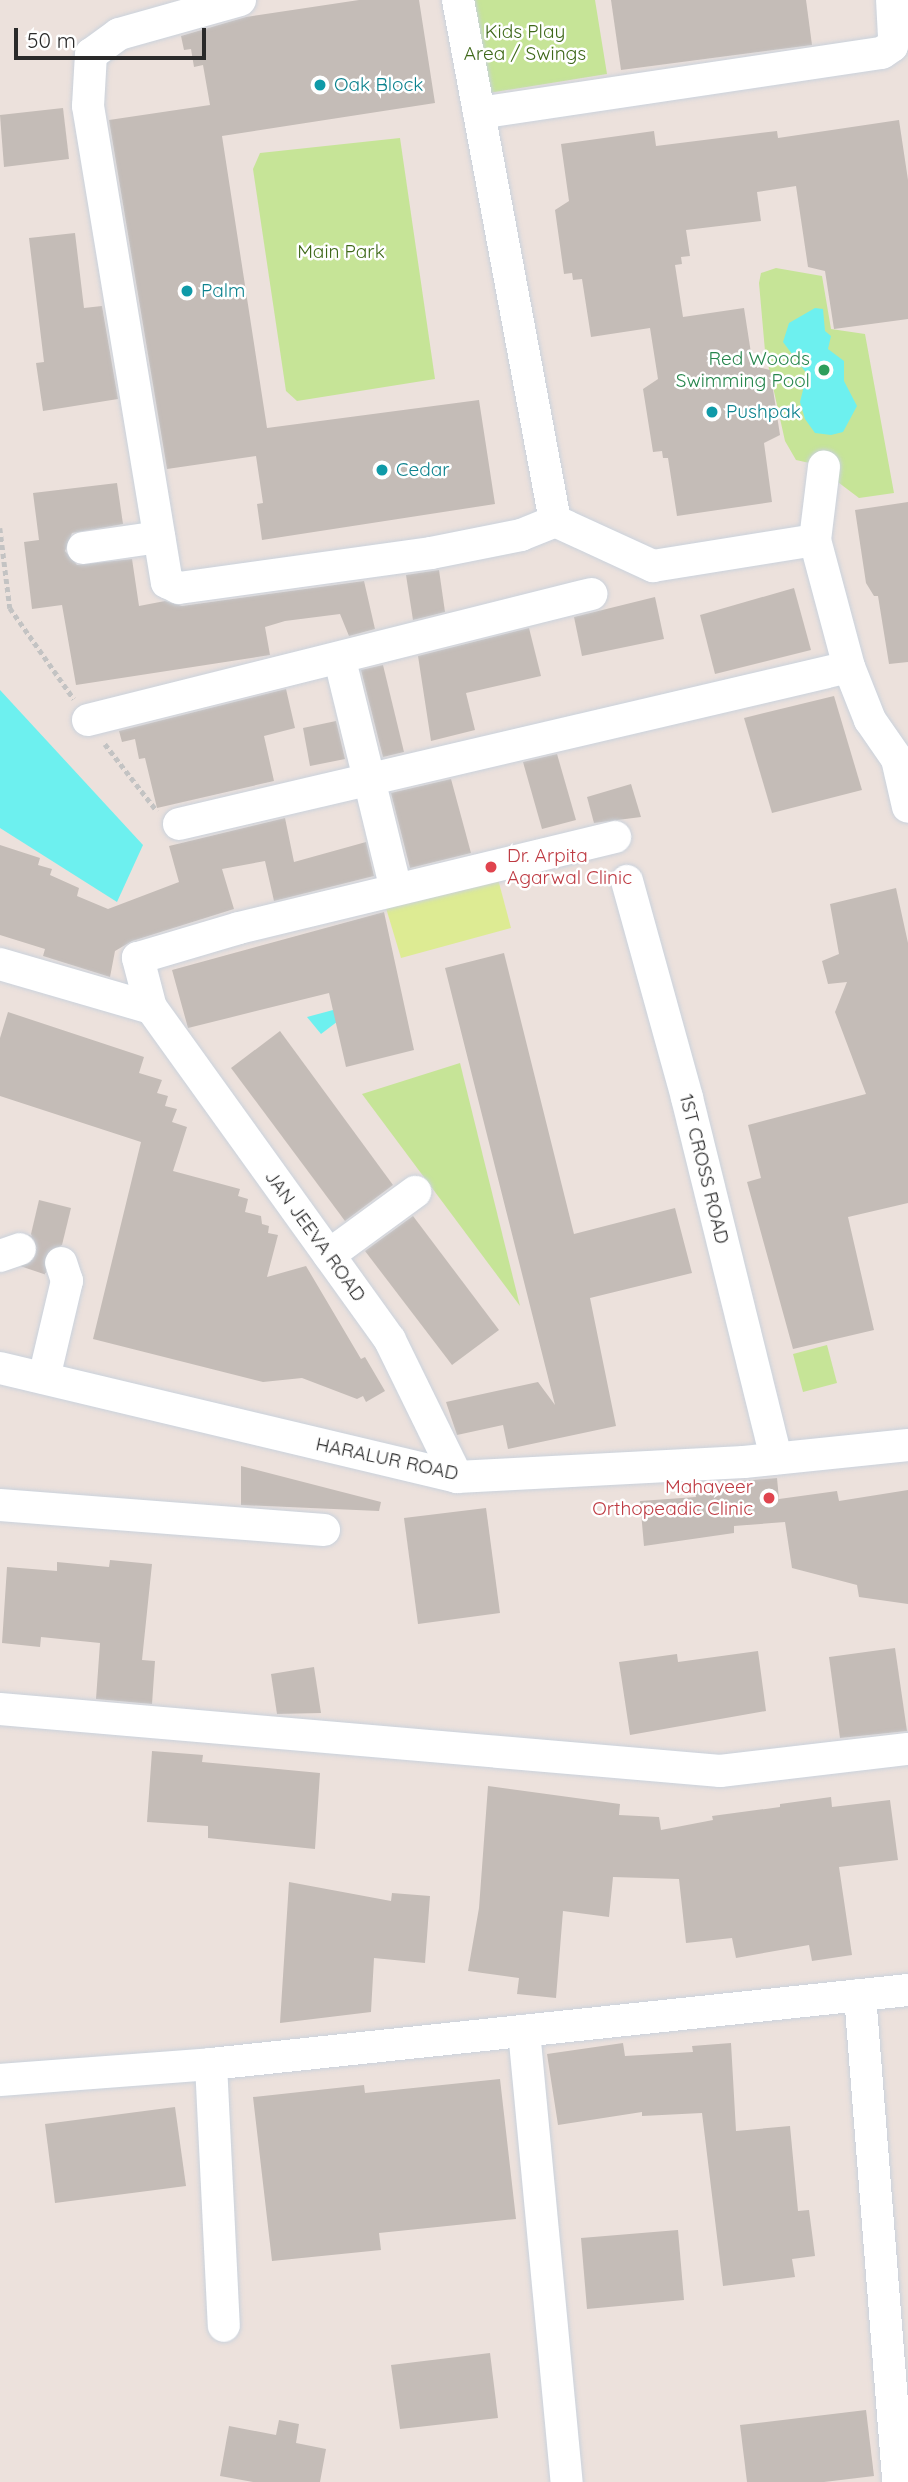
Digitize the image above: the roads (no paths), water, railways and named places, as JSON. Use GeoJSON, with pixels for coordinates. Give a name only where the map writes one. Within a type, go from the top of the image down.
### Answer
{"type":"FeatureCollection","features":[{"type":"Feature","properties":{"kind":"street"},"geometry":{"type":"LineString","coordinates":[[240,0],[119,34],[91,54],[88,106],[167,582],[179,588],[431,553],[521,535],[555,520],[653,566],[815,540]]}},
{"type":"Feature","properties":{"kind":"street"},"geometry":{"type":"LineString","coordinates":[[458,0],[555,520]]}},
{"type":"Feature","properties":{"kind":"street"},"geometry":{"type":"LineString","coordinates":[[478,113],[882,53],[892,46],[894,37],[892,0]]}},
{"type":"Feature","properties":{"kind":"street"},"geometry":{"type":"LineString","coordinates":[[824,467],[815,540],[849,667],[870,720],[903,758],[908,807]]}},
{"type":"Feature","properties":{"kind":"street"},"geometry":{"type":"LineString","coordinates":[[83,548],[159,537]]}},
{"type":"Feature","properties":{"kind":"street"},"geometry":{"type":"LineString","coordinates":[[88,720],[340,660],[591,594]]}},
{"type":"Feature","properties":{"kind":"street"},"geometry":{"type":"LineString","coordinates":[[340,660],[396,889]]}},
{"type":"Feature","properties":{"kind":"street"},"geometry":{"type":"LineString","coordinates":[[179,824],[370,782],[849,667]]}},
{"type":"Feature","properties":{"kind":"street"},"geometry":{"type":"LineString","coordinates":[[151,1008],[138,958],[396,889],[615,837]]}},
{"type":"Feature","properties":{"kind":"street","name":"1ST CROSS ROAD"},"geometry":{"type":"LineString","coordinates":[[627,881],[687,1098],[776,1458]]}},
{"type":"Feature","properties":{"kind":"street"},"geometry":{"type":"LineString","coordinates":[[0,964],[151,1008]]}},
{"type":"Feature","properties":{"kind":"street","name":"JAN JEEVA ROAD"},"geometry":{"type":"LineString","coordinates":[[151,1008],[390,1340],[457,1477]]}},
{"type":"Feature","properties":{"kind":"street"},"geometry":{"type":"LineString","coordinates":[[329,1255],[415,1192]]}},
{"type":"Feature","properties":{"kind":"street"},"geometry":{"type":"LineString","coordinates":[[44,1378],[67,1281],[61,1263]]}},
{"type":"Feature","properties":{"kind":"street","name":"HARALUR ROAD"},"geometry":{"type":"LineString","coordinates":[[0,1368],[457,1477],[776,1458],[908,1445]]}},
{"type":"Feature","properties":{"kind":"street"},"geometry":{"type":"LineString","coordinates":[[0,1505],[324,1530]]}},
{"type":"Feature","properties":{"kind":"street"},"geometry":{"type":"LineString","coordinates":[[0,1709],[720,1771],[908,1749]]}},
{"type":"Feature","properties":{"kind":"street"},"geometry":{"type":"LineString","coordinates":[[0,2080],[211,2064],[908,1990]]}},
{"type":"Feature","properties":{"kind":"street"},"geometry":{"type":"LineString","coordinates":[[860,1995],[898,2482]]}},
{"type":"Feature","properties":{"kind":"street"},"geometry":{"type":"LineString","coordinates":[[524,2031],[567,2482]]}},
{"type":"Feature","properties":{"kind":"street"},"geometry":{"type":"LineString","coordinates":[[211,2064],[224,2326]]}},
{"type":"Feature","properties":{"kind":"water","name":"Red Woods Swimming Pool"},"geometry":{"type":"Polygon","coordinates":[[[815,308],[823,309],[825,331],[831,336],[828,349],[844,361],[844,381],[857,406],[843,432],[831,435],[815,433],[805,419],[800,402],[807,374],[783,342],[789,323],[815,308]]]}},
{"type":"Feature","properties":{"kind":"water"},"geometry":{"type":"Polygon","coordinates":[[[0,690],[143,845],[117,902],[0,828],[0,690]]]}},
{"type":"Feature","properties":{"kind":"water"},"geometry":{"type":"Polygon","coordinates":[[[363,1002],[321,1034],[307,1017],[363,1002]]]}},
{"type":"Feature","properties":{"kind":"tunnel"},"geometry":{"type":"LineString","coordinates":[[20,1249],[61,1263]]}},
{"type":"Feature","properties":{"kind":"place","name":"Oak Block"},"geometry":{"type":"Point","coordinates":[320,85]}},
{"type":"Feature","properties":{"kind":"place","name":"Palm"},"geometry":{"type":"Point","coordinates":[187,291]}},
{"type":"Feature","properties":{"kind":"place","name":"Red Woods Swimming Pool"},"geometry":{"type":"Point","coordinates":[824,370]}},
{"type":"Feature","properties":{"kind":"place","name":"Pushpak"},"geometry":{"type":"Point","coordinates":[712,412]}},
{"type":"Feature","properties":{"kind":"place","name":"Cedar"},"geometry":{"type":"Point","coordinates":[382,470]}},
{"type":"Feature","properties":{"kind":"place","name":"Dr. Arpita Agarwal Clinic"},"geometry":{"type":"Point","coordinates":[491,867]}},
{"type":"Feature","properties":{"kind":"place","name":"Mahaveer Orthopeadic Clinic"},"geometry":{"type":"Point","coordinates":[769,1498]}},
{"type":"Feature","properties":{"kind":"park label","name":"Kids Play Area / Swings"},"geometry":{"type":"Point","coordinates":[525,43]}},
{"type":"Feature","properties":{"kind":"park label","name":"Main Park"},"geometry":{"type":"Point","coordinates":[341,252]}}]}
